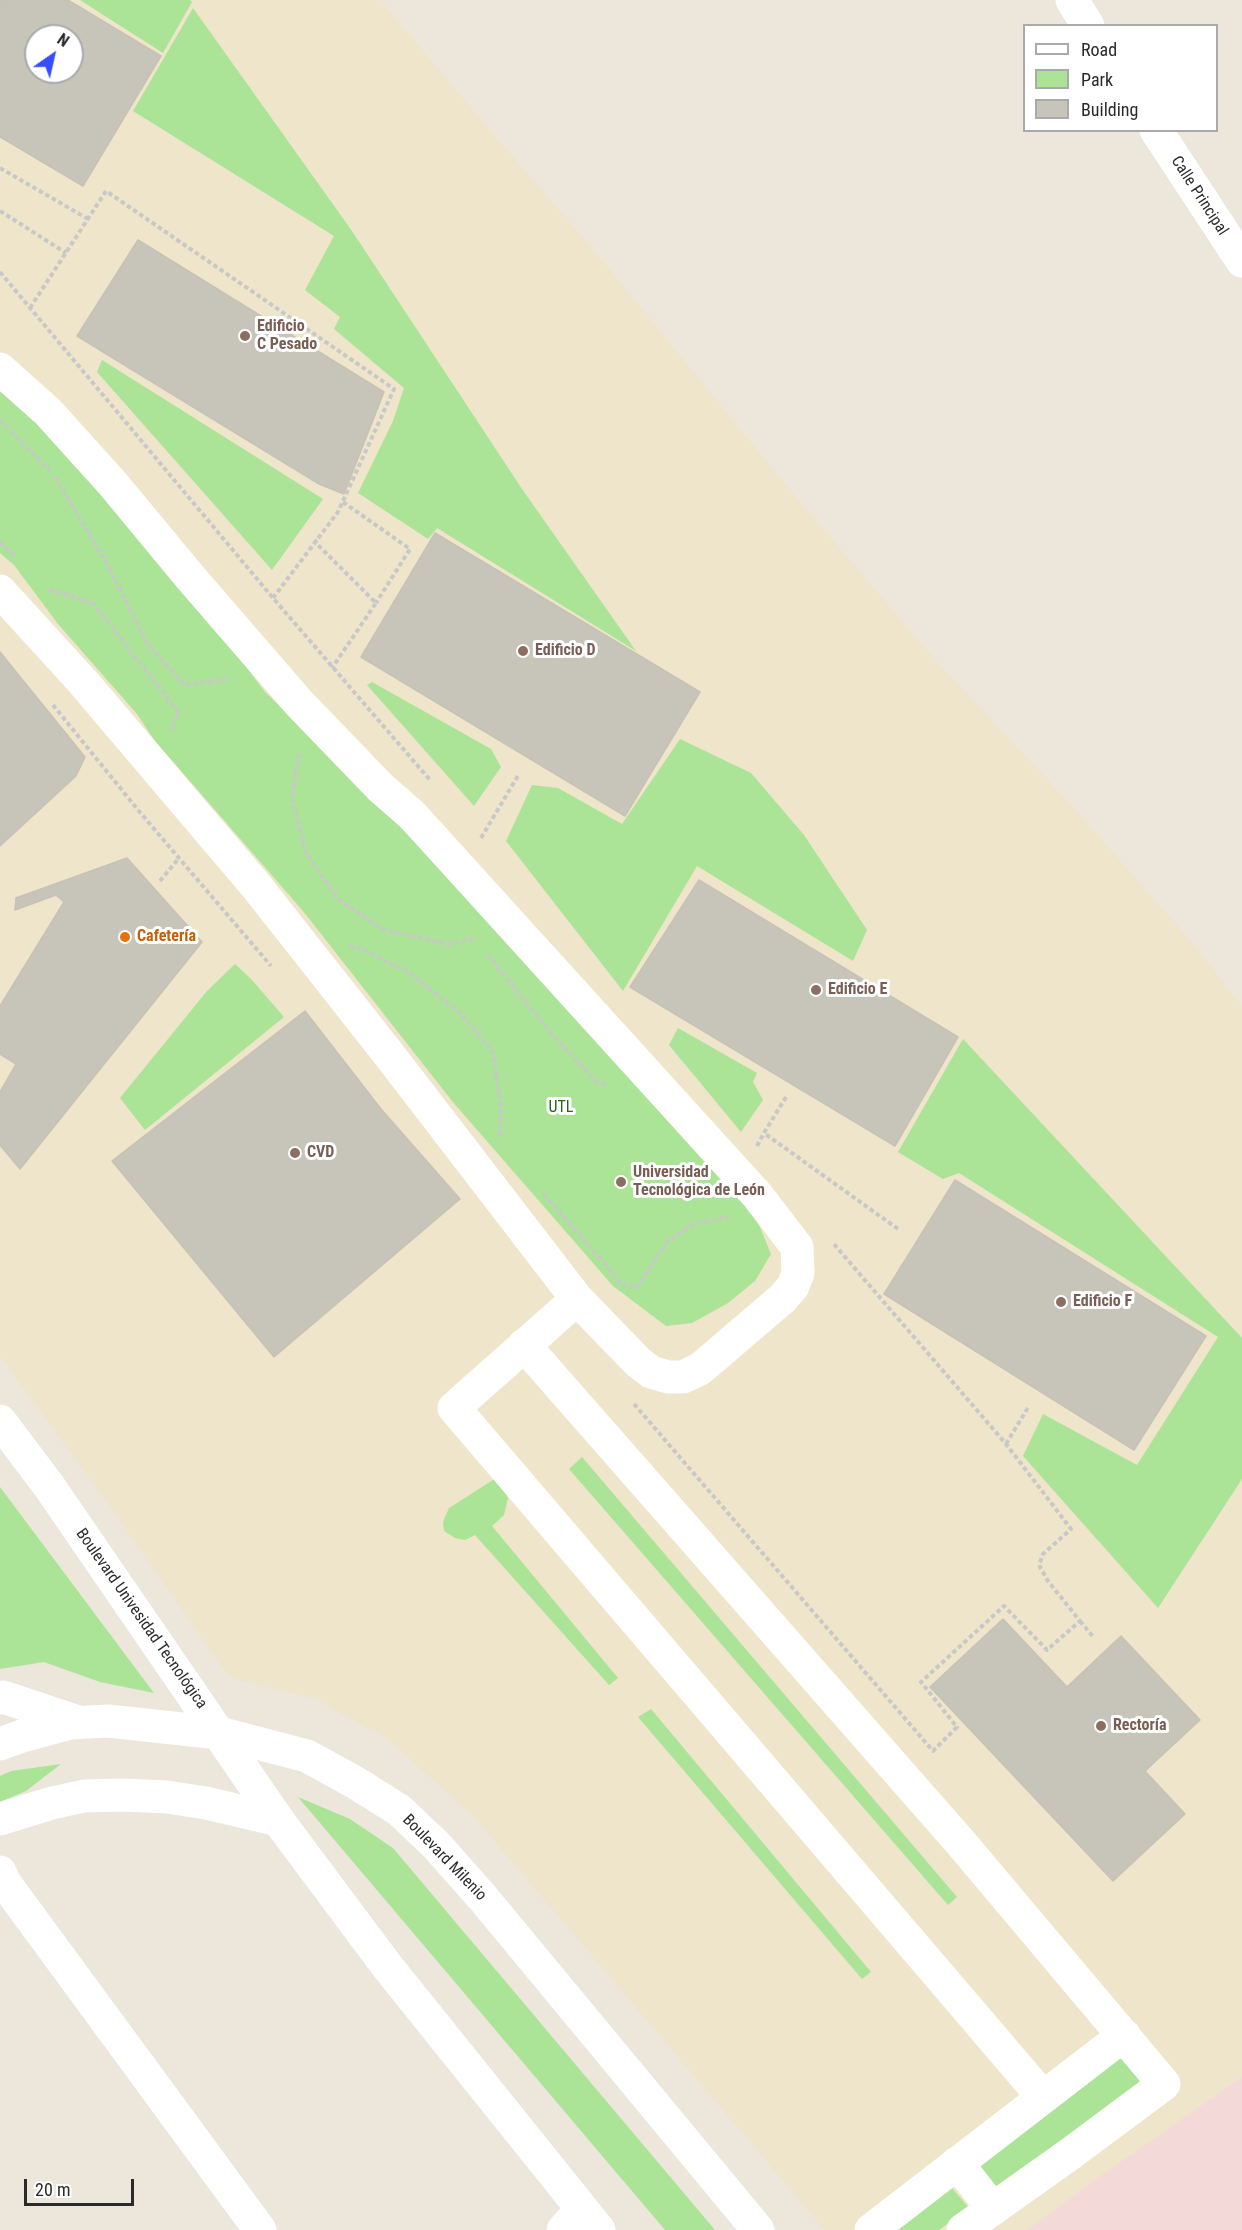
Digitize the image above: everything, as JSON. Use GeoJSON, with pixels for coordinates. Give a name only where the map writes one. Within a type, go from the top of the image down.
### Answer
{"type":"FeatureCollection","features":[{"type":"Feature","properties":{"kind":"street"},"geometry":{"type":"LineString","coordinates":[[1072,0],[1087,24]]}},
{"type":"Feature","properties":{"kind":"street","name":"Calle Principal"},"geometry":{"type":"LineString","coordinates":[[1157,132],[1242,261]]}},
{"type":"Feature","properties":{"kind":"street"},"geometry":{"type":"LineString","coordinates":[[0,369],[48,412],[113,484],[299,703],[381,788],[412,815],[758,1195],[796,1247],[799,1259],[798,1273],[793,1286],[783,1298],[700,1370],[683,1377],[668,1377],[651,1372],[645,1367],[577,1299],[257,887],[83,682],[0,591]]}},
{"type":"Feature","properties":{"kind":"street"},"geometry":{"type":"LineString","coordinates":[[577,1299],[454,1408],[1043,2097]]}},
{"type":"Feature","properties":{"kind":"street"},"geometry":{"type":"LineString","coordinates":[[524,1345],[962,1843],[1164,2084],[963,2230]]}},
{"type":"Feature","properties":{"kind":"street","name":"Boulevard Univesidad Tecnológica"},"geometry":{"type":"LineString","coordinates":[[0,1420],[49,1486],[278,1820]]}},
{"type":"Feature","properties":{"kind":"street"},"geometry":{"type":"LineString","coordinates":[[0,1698],[3,1697],[78,1722]]}},
{"type":"Feature","properties":{"kind":"street","name":"Boulevard Milenio"},"geometry":{"type":"LineString","coordinates":[[0,1744],[78,1722],[108,1720],[219,1733],[307,1756],[399,1810],[436,1845],[483,1898],[758,2230]]}},
{"type":"Feature","properties":{"kind":"street"},"geometry":{"type":"LineString","coordinates":[[0,1819],[84,1796],[123,1795],[167,1797],[206,1803],[278,1820],[581,2223]]}},
{"type":"Feature","properties":{"kind":"street"},"geometry":{"type":"LineString","coordinates":[[0,1872],[5,1883],[260,2230]]}},
{"type":"Feature","properties":{"kind":"street"},"geometry":{"type":"LineString","coordinates":[[871,2230],[1124,2035]]}},
{"type":"Feature","properties":{"kind":"street"},"geometry":{"type":"LineString","coordinates":[[957,2163],[993,2209]]}},
{"type":"Feature","properties":{"kind":"path"},"geometry":{"type":"LineString","coordinates":[[0,168],[88,219]]}},
{"type":"Feature","properties":{"kind":"path"},"geometry":{"type":"LineString","coordinates":[[30,308],[106,191],[394,389],[343,502],[273,598]]}},
{"type":"Feature","properties":{"kind":"path"},"geometry":{"type":"LineString","coordinates":[[0,211],[66,254]]}},
{"type":"Feature","properties":{"kind":"path"},"geometry":{"type":"LineString","coordinates":[[0,420],[55,477],[106,562],[147,643],[184,685],[231,679]]}},
{"type":"Feature","properties":{"kind":"path"},"geometry":{"type":"LineString","coordinates":[[332,668],[410,549],[343,502]]}},
{"type":"Feature","properties":{"kind":"path"},"geometry":{"type":"LineString","coordinates":[[0,542],[22,565]]}},
{"type":"Feature","properties":{"kind":"path"},"geometry":{"type":"LineString","coordinates":[[315,542],[376,603]]}},
{"type":"Feature","properties":{"kind":"path"},"geometry":{"type":"LineString","coordinates":[[44,586],[51,592],[66,594],[94,604],[156,682],[178,713],[165,739]]}},
{"type":"Feature","properties":{"kind":"path"},"geometry":{"type":"LineString","coordinates":[[299,752],[292,798],[305,851],[338,899],[384,930],[449,944],[474,938],[554,1036],[598,1083],[609,1085]]}},
{"type":"Feature","properties":{"kind":"path"},"geometry":{"type":"LineString","coordinates":[[480,838],[519,774]]}},
{"type":"Feature","properties":{"kind":"path"},"geometry":{"type":"LineString","coordinates":[[160,881],[178,858]]}},
{"type":"Feature","properties":{"kind":"path"},"geometry":{"type":"LineString","coordinates":[[341,944],[362,949],[408,972],[460,1013],[493,1051],[501,1108],[500,1143]]}},
{"type":"Feature","properties":{"kind":"path"},"geometry":{"type":"LineString","coordinates":[[786,1097],[764,1133],[898,1229]]}},
{"type":"Feature","properties":{"kind":"path"},"geometry":{"type":"LineString","coordinates":[[538,1187],[623,1285],[636,1288],[667,1242],[693,1224],[732,1216],[724,1208]]}},
{"type":"Feature","properties":{"kind":"path"},"geometry":{"type":"LineString","coordinates":[[1006,1444],[1029,1406]]}},
{"type":"Feature","properties":{"kind":"path"},"geometry":{"type":"LineString","coordinates":[[1080,1621],[1094,1638]]}},
{"type":"Feature","properties":{"kind":"shaded area","name":"Universidad Tecnológica de León"},"geometry":{"type":"Polygon","coordinates":[[[0,0],[380,0],[597,254],[785,484],[929,653],[1071,805],[1197,948],[1242,1007],[1242,2077],[1027,2230],[825,2230],[475,1818],[389,1740],[316,1699],[232,1677],[224,1670],[109,1505],[0,1356],[0,0]]]}},
{"type":"Feature","properties":{"kind":"shaded area"},"geometry":{"type":"Polygon","coordinates":[[[1242,2077],[1242,2230],[1027,2230],[1102,2175],[1242,2077]]]}},
{"type":"Feature","properties":{"kind":"green space"},"geometry":{"type":"Polygon","coordinates":[[[80,0],[190,0],[192,2],[163,53],[80,0]]]}},
{"type":"Feature","properties":{"kind":"green space"},"geometry":{"type":"Polygon","coordinates":[[[193,8],[352,231],[522,489],[636,651],[437,528],[428,539],[358,493],[393,421],[404,388],[334,329],[340,317],[305,290],[334,236],[133,111],[193,8]]]}},
{"type":"Feature","properties":{"kind":"green space"},"geometry":{"type":"Polygon","coordinates":[[[102,360],[323,499],[272,570],[97,372],[102,360]]]}},
{"type":"Feature","properties":{"kind":"green space","name":"UTL"},"geometry":{"type":"Polygon","coordinates":[[[0,384],[36,414],[221,633],[265,692],[332,756],[617,1052],[757,1220],[771,1254],[755,1281],[728,1303],[692,1323],[666,1326],[613,1286],[452,1101],[303,911],[155,741],[137,714],[58,624],[14,565],[0,553],[0,384]]]}},
{"type":"Feature","properties":{"kind":"green space"},"geometry":{"type":"Polygon","coordinates":[[[372,682],[491,749],[501,767],[474,806],[367,685],[372,682]]]}},
{"type":"Feature","properties":{"kind":"green space"},"geometry":{"type":"Polygon","coordinates":[[[680,739],[751,773],[804,835],[867,930],[853,961],[697,866],[623,991],[506,841],[532,785],[558,788],[622,824],[680,739]]]}},
{"type":"Feature","properties":{"kind":"green space"},"geometry":{"type":"Polygon","coordinates":[[[235,964],[284,1017],[145,1130],[120,1098],[207,991],[235,964]]]}},
{"type":"Feature","properties":{"kind":"green space"},"geometry":{"type":"Polygon","coordinates":[[[678,1028],[757,1073],[753,1082],[763,1100],[741,1132],[669,1045],[678,1028]]]}},
{"type":"Feature","properties":{"kind":"green space"},"geometry":{"type":"Polygon","coordinates":[[[963,1039],[1242,1338],[1242,1479],[1158,1608],[1023,1456],[1043,1414],[1137,1465],[1218,1337],[959,1173],[943,1179],[898,1152],[963,1039]]]}},
{"type":"Feature","properties":{"kind":"green space"},"geometry":{"type":"Polygon","coordinates":[[[582,1457],[957,1897],[948,1905],[569,1469],[582,1457]]]}},
{"type":"Feature","properties":{"kind":"green space"},"geometry":{"type":"Polygon","coordinates":[[[496,1478],[508,1498],[504,1515],[492,1526],[618,1678],[609,1685],[475,1535],[465,1540],[455,1538],[444,1531],[443,1522],[449,1508],[496,1478]]]}},
{"type":"Feature","properties":{"kind":"green space"},"geometry":{"type":"Polygon","coordinates":[[[0,1487],[154,1693],[100,1682],[44,1662],[0,1669],[0,1487]]]}},
{"type":"Feature","properties":{"kind":"green space"},"geometry":{"type":"Polygon","coordinates":[[[651,1709],[871,1972],[862,1979],[638,1717],[651,1709]]]}},
{"type":"Feature","properties":{"kind":"green space"},"geometry":{"type":"Polygon","coordinates":[[[61,1764],[26,1791],[0,1802],[0,1776],[11,1771],[61,1764]]]}},
{"type":"Feature","properties":{"kind":"green space"},"geometry":{"type":"Polygon","coordinates":[[[298,1797],[350,1819],[393,1848],[715,2230],[665,2230],[298,1797]]]}},
{"type":"Feature","properties":{"kind":"green space"},"geometry":{"type":"Polygon","coordinates":[[[1126,2050],[1153,2080],[997,2191],[974,2163],[1126,2050]]]}},
{"type":"Feature","properties":{"kind":"green space"},"geometry":{"type":"Polygon","coordinates":[[[952,2188],[969,2208],[939,2230],[890,2230],[952,2188]]]}},
{"type":"Feature","properties":{"kind":"building"},"geometry":{"type":"Polygon","coordinates":[[[0,0],[68,0],[161,56],[83,186],[0,137],[0,0]]]}},
{"type":"Feature","properties":{"kind":"building"},"geometry":{"type":"Polygon","coordinates":[[[138,240],[384,392],[344,494],[319,484],[77,336],[138,240]]]}},
{"type":"Feature","properties":{"kind":"building"},"geometry":{"type":"Polygon","coordinates":[[[435,533],[700,692],[625,816],[361,657],[435,533]]]}},
{"type":"Feature","properties":{"kind":"building"},"geometry":{"type":"Polygon","coordinates":[[[0,652],[85,757],[76,776],[0,846],[0,652]]]}},
{"type":"Feature","properties":{"kind":"building"},"geometry":{"type":"Polygon","coordinates":[[[127,858],[202,942],[20,1169],[0,1145],[0,1092],[16,1064],[0,1054],[0,1006],[64,902],[56,895],[15,910],[16,898],[127,858]]]}},
{"type":"Feature","properties":{"kind":"building"},"geometry":{"type":"Polygon","coordinates":[[[699,880],[958,1037],[895,1146],[630,987],[699,880]]]}},
{"type":"Feature","properties":{"kind":"building"},"geometry":{"type":"Polygon","coordinates":[[[305,1011],[381,1109],[460,1199],[274,1357],[112,1161],[305,1011]]]}},
{"type":"Feature","properties":{"kind":"building"},"geometry":{"type":"Polygon","coordinates":[[[955,1180],[1206,1336],[1134,1450],[884,1294],[955,1180]]]}},
{"type":"Feature","properties":{"kind":"building"},"geometry":{"type":"Polygon","coordinates":[[[1003,1619],[1067,1687],[1121,1636],[1200,1720],[1145,1771],[1185,1814],[1113,1881],[930,1687],[1003,1619]]]}},
{"type":"Feature","properties":{"kind":"place","name":"Edificio C Pesado"},"geometry":{"type":"Point","coordinates":[245,336]}},
{"type":"Feature","properties":{"kind":"place","name":"Edificio D"},"geometry":{"type":"Point","coordinates":[523,651]}},
{"type":"Feature","properties":{"kind":"place","name":"Cafetería"},"geometry":{"type":"Point","coordinates":[125,937]}},
{"type":"Feature","properties":{"kind":"place","name":"Edificio E"},"geometry":{"type":"Point","coordinates":[816,990]}},
{"type":"Feature","properties":{"kind":"place","name":"CVD"},"geometry":{"type":"Point","coordinates":[295,1153]}},
{"type":"Feature","properties":{"kind":"place","name":"Universidad Tecnológica de León"},"geometry":{"type":"Point","coordinates":[621,1182]}},
{"type":"Feature","properties":{"kind":"place","name":"Edificio F"},"geometry":{"type":"Point","coordinates":[1061,1302]}},
{"type":"Feature","properties":{"kind":"place","name":"Rectoría"},"geometry":{"type":"Point","coordinates":[1101,1726]}}]}
